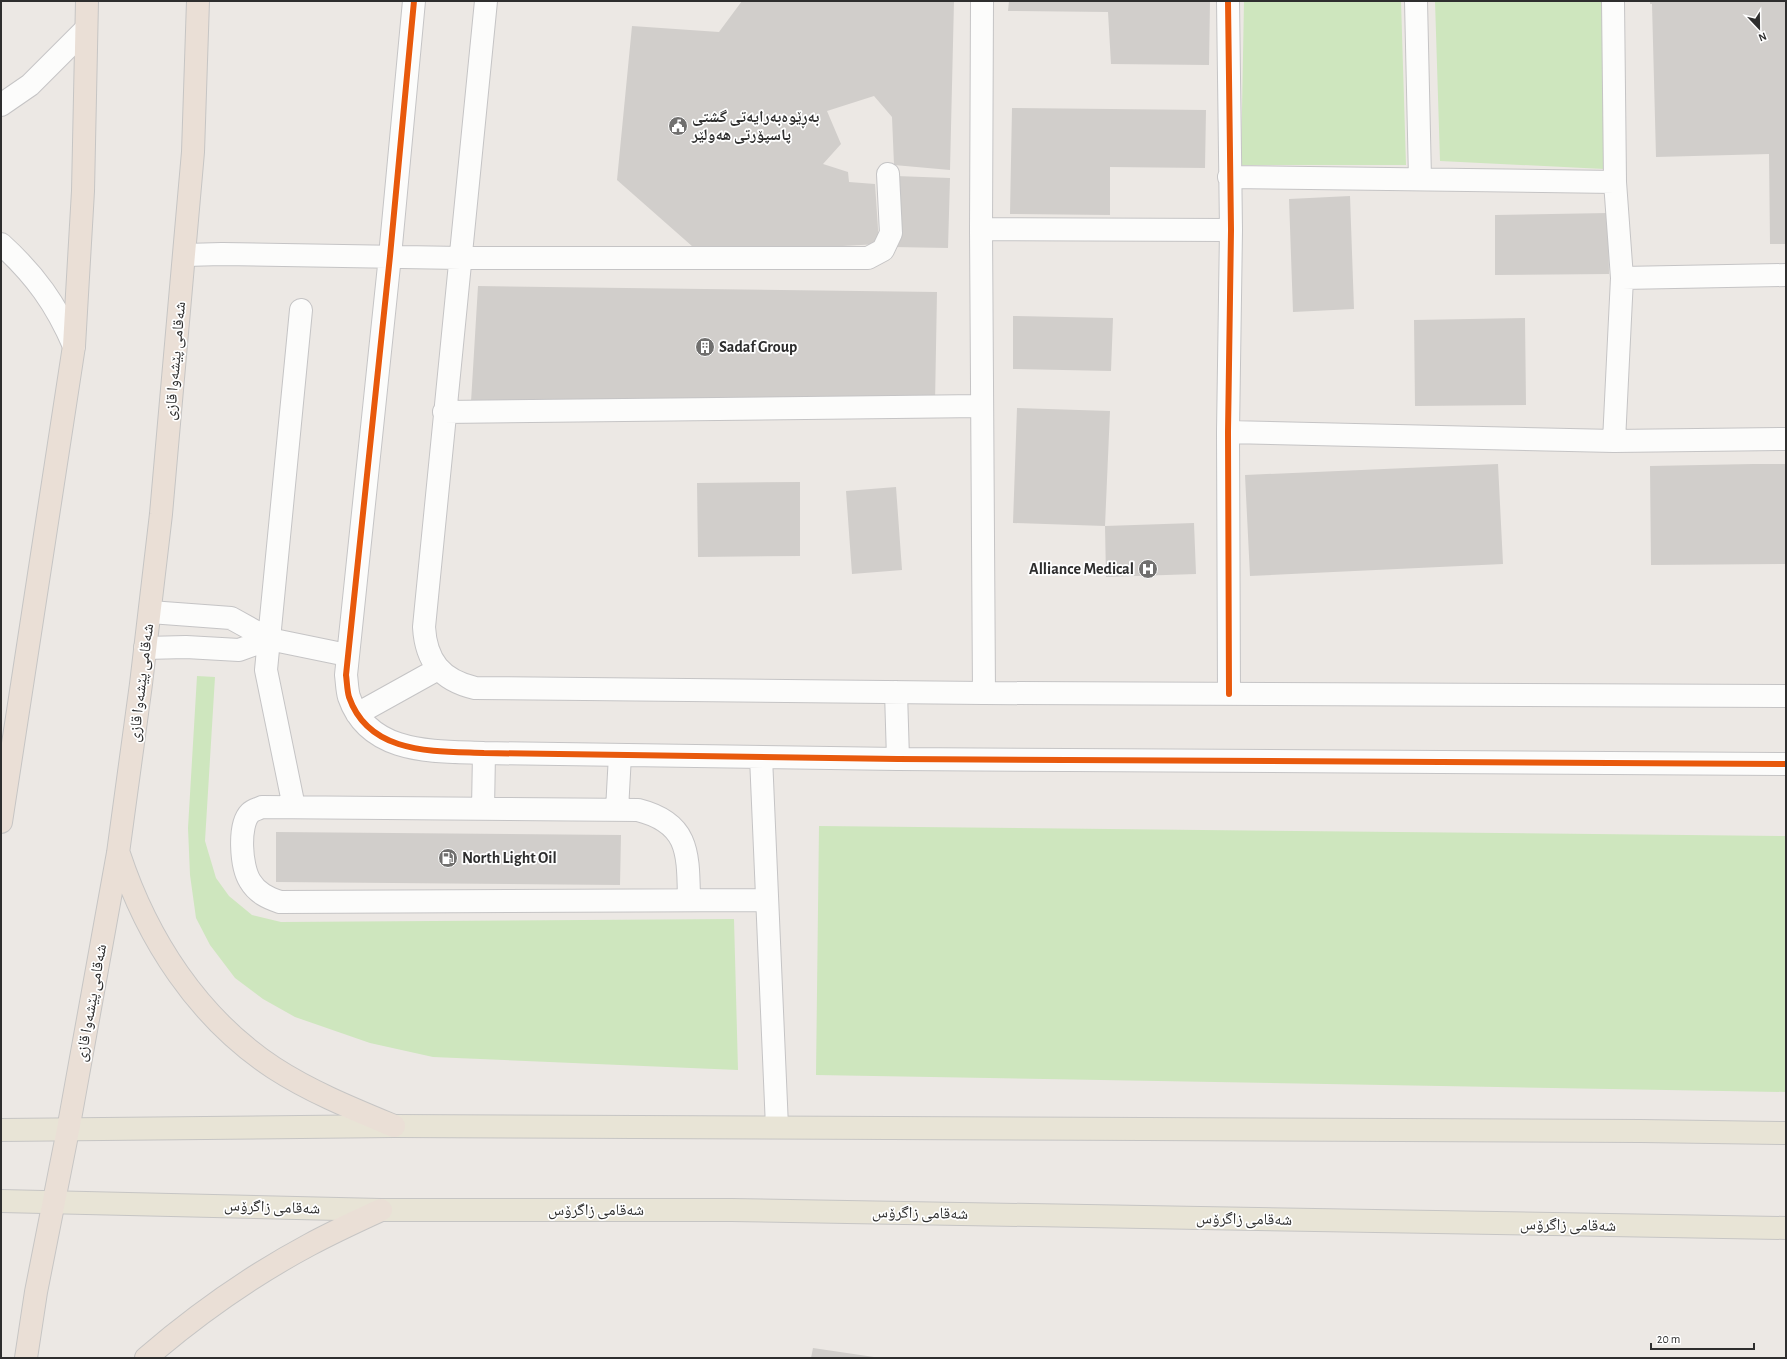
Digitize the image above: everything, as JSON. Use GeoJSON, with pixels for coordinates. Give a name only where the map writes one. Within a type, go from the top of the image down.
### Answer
{"type":"FeatureCollection","features":[{"type":"Feature","properties":{"kind":"highway"},"geometry":{"type":"LineString","coordinates":[[1,822],[74,346],[83,191],[87,1]]}},
{"type":"Feature","properties":{"kind":"highway","name":"شەقامی پێشەوا قازی"},"geometry":{"type":"LineString","coordinates":[[26,1358],[118,852],[150,612],[185,255],[193,152],[198,1]]}},
{"type":"Feature","properties":{"kind":"highway"},"geometry":{"type":"LineString","coordinates":[[118,852],[130,889],[150,928],[180,979],[223,1027],[274,1068],[331,1099],[394,1126]]}},
{"type":"Feature","properties":{"kind":"highway"},"geometry":{"type":"LineString","coordinates":[[146,1358],[175,1334],[240,1286],[309,1245],[381,1210]]}},
{"type":"Feature","properties":{"kind":"main road"},"geometry":{"type":"LineString","coordinates":[[1,1130],[394,1126],[1642,1131],[1786,1133]]}},
{"type":"Feature","properties":{"kind":"main road","name":"شەقامی زاگرۆس"},"geometry":{"type":"LineString","coordinates":[[1,1201],[54,1201],[381,1210],[731,1210],[1786,1228]]}},
{"type":"Feature","properties":{"kind":"street"},"geometry":{"type":"LineString","coordinates":[[414,1],[390,256],[346,675],[349,696],[357,714],[376,732],[386,739],[404,746],[423,750],[620,755],[898,759],[1786,764]]}},
{"type":"Feature","properties":{"kind":"street"},"geometry":{"type":"LineString","coordinates":[[486,1],[461,258],[444,412],[424,627],[425,642],[430,657],[438,669],[455,681],[475,688],[984,693],[1786,696]]}},
{"type":"Feature","properties":{"kind":"street"},"geometry":{"type":"LineString","coordinates":[[982,1],[981,406],[984,693]]}},
{"type":"Feature","properties":{"kind":"street"},"geometry":{"type":"LineString","coordinates":[[1228,1],[1229,177],[1231,230],[1228,432],[1229,694]]}},
{"type":"Feature","properties":{"kind":"street"},"geometry":{"type":"LineString","coordinates":[[1416,1],[1420,179]]}},
{"type":"Feature","properties":{"kind":"street"},"geometry":{"type":"LineString","coordinates":[[1613,1],[1615,182],[1622,278],[1614,441]]}},
{"type":"Feature","properties":{"kind":"street"},"geometry":{"type":"LineString","coordinates":[[1,105],[30,85],[86,29]]}},
{"type":"Feature","properties":{"kind":"street"},"geometry":{"type":"LineString","coordinates":[[185,255],[390,256],[461,258],[868,258],[883,250],[891,233],[888,174]]}},
{"type":"Feature","properties":{"kind":"street"},"geometry":{"type":"LineString","coordinates":[[1229,177],[1615,182]]}},
{"type":"Feature","properties":{"kind":"street"},"geometry":{"type":"LineString","coordinates":[[981,229],[1231,230]]}},
{"type":"Feature","properties":{"kind":"street"},"geometry":{"type":"LineString","coordinates":[[1,244],[22,263],[44,288],[61,316],[74,346]]}},
{"type":"Feature","properties":{"kind":"street"},"geometry":{"type":"LineString","coordinates":[[1622,278],[1786,275]]}},
{"type":"Feature","properties":{"kind":"street"},"geometry":{"type":"LineString","coordinates":[[294,807],[266,670],[301,310]]}},
{"type":"Feature","properties":{"kind":"street"},"geometry":{"type":"LineString","coordinates":[[444,412],[981,406]]}},
{"type":"Feature","properties":{"kind":"street"},"geometry":{"type":"LineString","coordinates":[[1228,432],[1614,441],[1786,439]]}},
{"type":"Feature","properties":{"kind":"street"},"geometry":{"type":"LineString","coordinates":[[150,612],[231,618],[269,639],[347,655]]}},
{"type":"Feature","properties":{"kind":"street"},"geometry":{"type":"LineString","coordinates":[[145,648],[186,647],[239,650],[269,639]]}},
{"type":"Feature","properties":{"kind":"street"},"geometry":{"type":"LineString","coordinates":[[357,714],[438,669]]}},
{"type":"Feature","properties":{"kind":"street"},"geometry":{"type":"LineString","coordinates":[[896,692],[898,759]]}},
{"type":"Feature","properties":{"kind":"street"},"geometry":{"type":"LineString","coordinates":[[483,809],[484,752]]}},
{"type":"Feature","properties":{"kind":"street"},"geometry":{"type":"LineString","coordinates":[[617,810],[620,755]]}},
{"type":"Feature","properties":{"kind":"street"},"geometry":{"type":"LineString","coordinates":[[761,756],[777,1127]]}},
{"type":"Feature","properties":{"kind":"street"},"geometry":{"type":"LineString","coordinates":[[689,900],[688,858],[679,835],[671,825],[650,813],[638,810],[294,807],[262,808],[251,812],[245,822],[242,860],[245,872],[259,892],[280,902],[767,900]]}},
{"type":"Feature","properties":{"kind":"green space"},"geometry":{"type":"Polygon","coordinates":[[[1244,1],[1401,1],[1406,165],[1241,165],[1244,1]]]}},
{"type":"Feature","properties":{"kind":"green space"},"geometry":{"type":"Polygon","coordinates":[[[1435,1],[1603,1],[1604,169],[1440,161],[1435,1]]]}},
{"type":"Feature","properties":{"kind":"green space"},"geometry":{"type":"Polygon","coordinates":[[[197,676],[215,677],[205,841],[216,878],[229,896],[252,915],[281,922],[734,919],[738,1070],[433,1057],[370,1043],[295,1017],[263,999],[235,978],[210,945],[196,918],[190,875],[188,828],[197,676]]]}},
{"type":"Feature","properties":{"kind":"green space"},"geometry":{"type":"Polygon","coordinates":[[[819,826],[1786,836],[1786,1092],[816,1075],[819,826]]]}},
{"type":"Feature","properties":{"kind":"building"},"geometry":{"type":"Polygon","coordinates":[[[742,1],[954,1],[950,170],[894,165],[892,117],[874,96],[827,111],[841,144],[823,164],[848,172],[849,182],[875,184],[879,244],[701,254],[617,180],[632,26],[719,32],[742,1]]]}},
{"type":"Feature","properties":{"kind":"building"},"geometry":{"type":"Polygon","coordinates":[[[1009,1],[1210,1],[1209,65],[1111,64],[1108,12],[1008,11],[1009,1]]]}},
{"type":"Feature","properties":{"kind":"building"},"geometry":{"type":"Polygon","coordinates":[[[1650,1],[1786,1],[1786,244],[1770,244],[1769,154],[1656,157],[1652,4],[1650,4],[1650,1]]]}},
{"type":"Feature","properties":{"kind":"building"},"geometry":{"type":"Polygon","coordinates":[[[1012,108],[1206,110],[1205,168],[1110,167],[1110,215],[1010,214],[1012,108]]]}},
{"type":"Feature","properties":{"kind":"building"},"geometry":{"type":"Polygon","coordinates":[[[896,176],[950,178],[948,248],[894,247],[896,176]]]}},
{"type":"Feature","properties":{"kind":"building"},"geometry":{"type":"Polygon","coordinates":[[[1350,196],[1354,309],[1293,312],[1289,199],[1350,196]]]}},
{"type":"Feature","properties":{"kind":"building"},"geometry":{"type":"Polygon","coordinates":[[[1608,213],[1609,274],[1495,275],[1495,215],[1608,213]]]}},
{"type":"Feature","properties":{"kind":"building","name":"Sadaf Group"},"geometry":{"type":"Polygon","coordinates":[[[478,286],[937,292],[935,403],[471,402],[478,286]]]}},
{"type":"Feature","properties":{"kind":"building"},"geometry":{"type":"Polygon","coordinates":[[[1013,316],[1113,318],[1111,371],[1013,369],[1013,316]]]}},
{"type":"Feature","properties":{"kind":"building"},"geometry":{"type":"Polygon","coordinates":[[[1525,318],[1526,405],[1415,406],[1414,320],[1525,318]]]}},
{"type":"Feature","properties":{"kind":"building"},"geometry":{"type":"Polygon","coordinates":[[[1017,408],[1110,411],[1105,526],[1013,523],[1017,408]]]}},
{"type":"Feature","properties":{"kind":"building"},"geometry":{"type":"Polygon","coordinates":[[[1498,464],[1503,564],[1250,576],[1245,475],[1498,464]]]}},
{"type":"Feature","properties":{"kind":"building"},"geometry":{"type":"Polygon","coordinates":[[[1786,464],[1786,564],[1651,565],[1650,466],[1786,464]]]}},
{"type":"Feature","properties":{"kind":"building"},"geometry":{"type":"Polygon","coordinates":[[[800,482],[800,556],[698,557],[697,483],[800,482]]]}},
{"type":"Feature","properties":{"kind":"building"},"geometry":{"type":"Polygon","coordinates":[[[896,487],[902,570],[852,574],[846,491],[896,487]]]}},
{"type":"Feature","properties":{"kind":"building"},"geometry":{"type":"Polygon","coordinates":[[[1194,523],[1196,574],[1106,577],[1105,526],[1194,523]]]}},
{"type":"Feature","properties":{"kind":"building"},"geometry":{"type":"Polygon","coordinates":[[[276,832],[621,835],[620,885],[276,882],[276,832]]]}},
{"type":"Feature","properties":{"kind":"building"},"geometry":{"type":"Polygon","coordinates":[[[813,1348],[874,1357],[874,1358],[811,1358],[813,1348]]]}},
{"type":"Feature","properties":{"kind":"cycle path"},"geometry":{"type":"LineString","coordinates":[[414,1],[390,256],[346,675],[349,697],[358,716],[372,730],[387,740],[405,746],[425,750],[484,753],[898,759],[1786,764]]}},
{"type":"Feature","properties":{"kind":"cycle path"},"geometry":{"type":"LineString","coordinates":[[1228,1],[1231,230],[1228,432],[1229,694]]}},
{"type":"Feature","properties":{"kind":"place","name":"بەڕێوەبەرایەتی گشتی پاسپۆرتی هەولێر"},"geometry":{"type":"Point","coordinates":[678,126]}},
{"type":"Feature","properties":{"kind":"place","name":"Sadaf Group"},"geometry":{"type":"Point","coordinates":[705,347]}},
{"type":"Feature","properties":{"kind":"place","name":"Alliance Medical"},"geometry":{"type":"Point","coordinates":[1148,569]}},
{"type":"Feature","properties":{"kind":"place","name":"North Light Oil"},"geometry":{"type":"Point","coordinates":[448,858]}}]}
